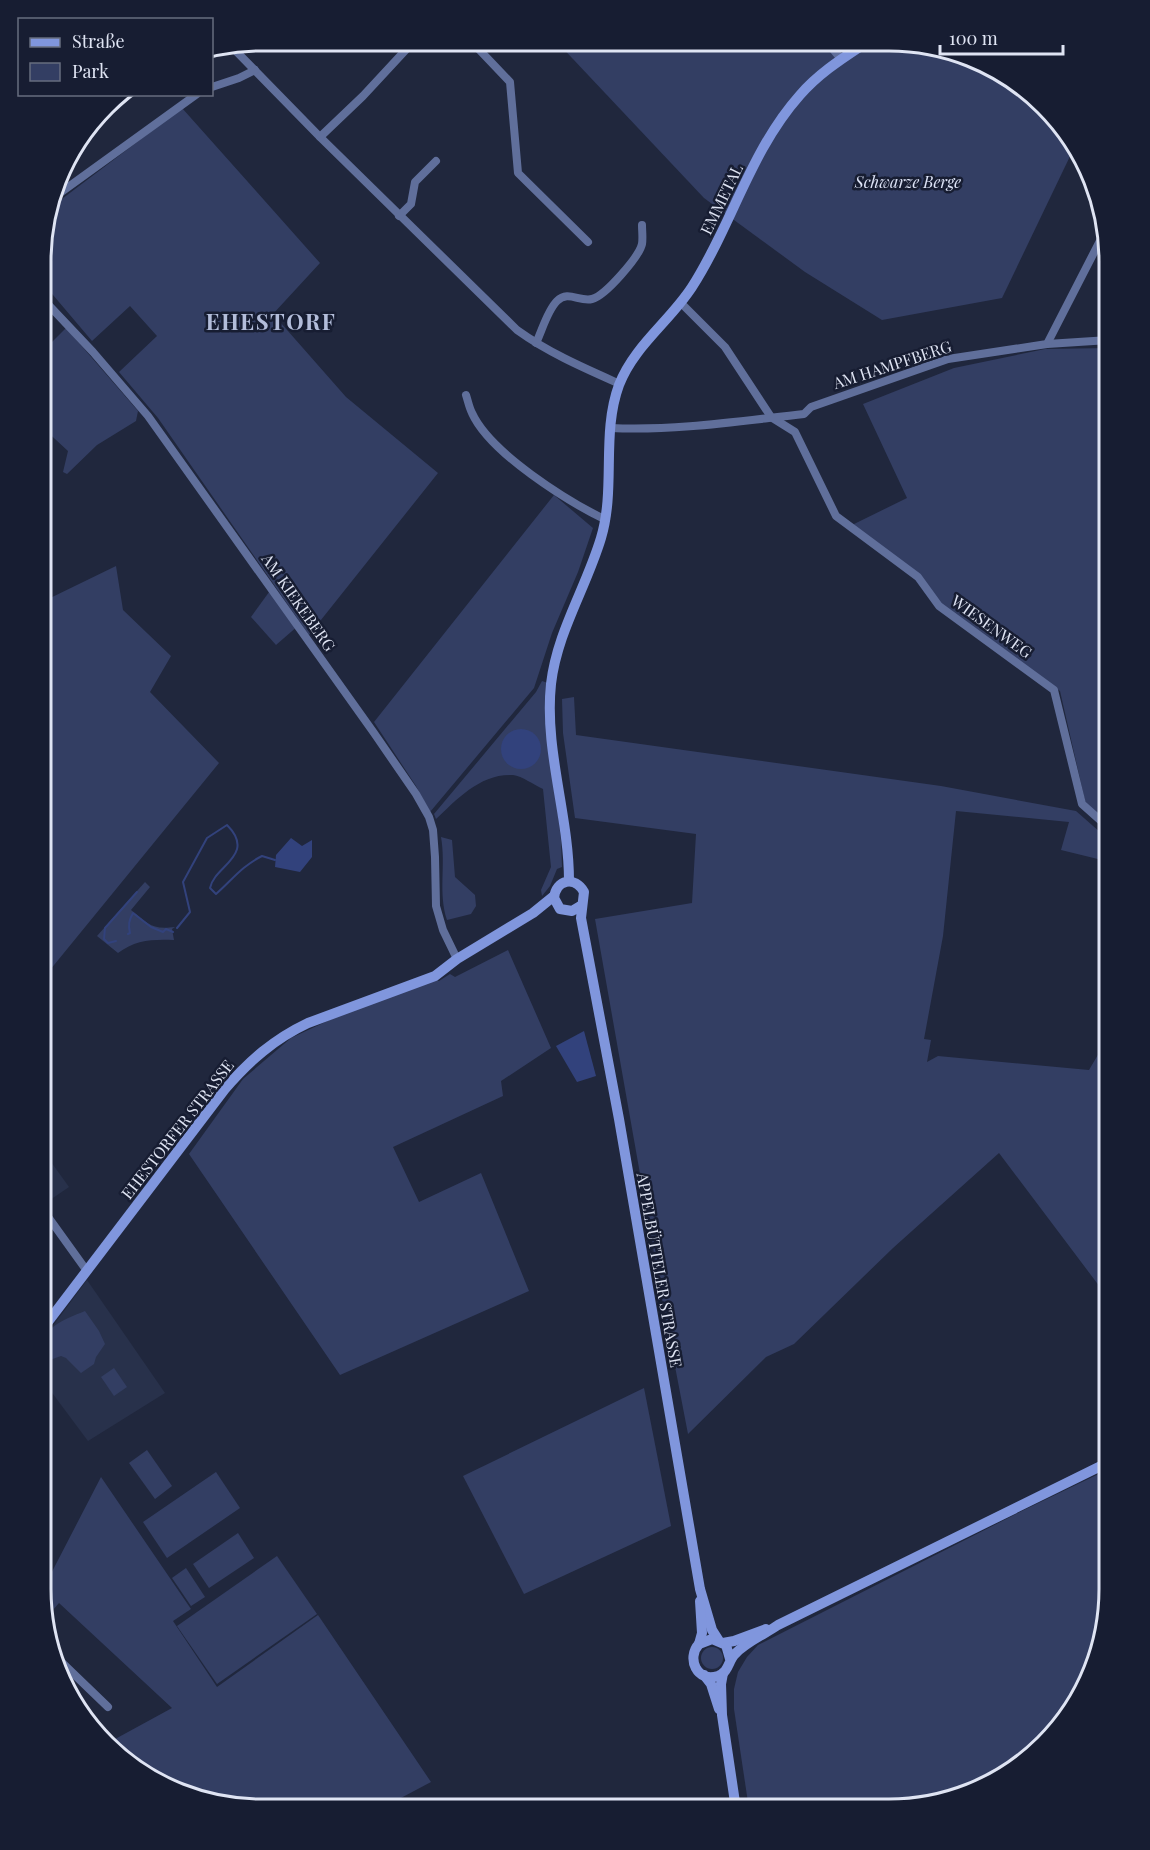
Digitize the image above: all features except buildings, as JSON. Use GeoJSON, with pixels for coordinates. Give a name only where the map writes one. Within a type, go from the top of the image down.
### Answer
{"type":"FeatureCollection","features":[{"type":"Feature","properties":{"kind":"main road","name":"EMMETAL"},"geometry":{"type":"LineString","coordinates":[[620,384],[645,342],[681,303],[705,266],[746,178],[768,138],[801,94],[853,51]]}},
{"type":"Feature","properties":{"kind":"main road"},"geometry":{"type":"LineString","coordinates":[[569,881],[566,831],[552,743],[551,685],[564,631],[597,552],[606,520],[611,428],[615,399],[620,384]]}},
{"type":"Feature","properties":{"kind":"main road"},"geometry":{"type":"LineString","coordinates":[[569,881],[575,882],[582,888],[585,896],[582,905],[574,911],[563,910],[556,904],[554,896],[558,885],[569,881]]}},
{"type":"Feature","properties":{"kind":"main road","name":"EHESTORFER STRASSE"},"geometry":{"type":"LineString","coordinates":[[51,1318],[225,1089],[259,1053],[289,1032],[308,1023],[435,976],[457,959],[533,913],[554,896]]}},
{"type":"Feature","properties":{"kind":"main road","name":"APPELBÜTTELER STRASSE"},"geometry":{"type":"LineString","coordinates":[[582,905],[580,915],[700,1589],[712,1630],[721,1642]]}},
{"type":"Feature","properties":{"kind":"main road","name":"EHESTORFER STRASSE"},"geometry":{"type":"LineString","coordinates":[[533,913],[550,909],[563,910]]}},
{"type":"Feature","properties":{"kind":"main road","name":"APPELBÜTTELER STRASSE"},"geometry":{"type":"LineString","coordinates":[[563,910],[572,917],[589,957]]}},
{"type":"Feature","properties":{"kind":"main road"},"geometry":{"type":"LineString","coordinates":[[721,1642],[729,1650],[728,1667],[723,1673],[713,1677],[698,1672],[693,1662],[694,1650],[708,1639],[721,1642],[734,1641],[778,1625],[1099,1467]]}},
{"type":"Feature","properties":{"kind":"main road","name":"APPELBÜTTELER STRASSE"},"geometry":{"type":"LineString","coordinates":[[699,1644],[702,1635],[700,1589]]}},
{"type":"Feature","properties":{"kind":"main road"},"geometry":{"type":"LineString","coordinates":[[730,1659],[738,1651],[778,1625]]}},
{"type":"Feature","properties":{"kind":"main road"},"geometry":{"type":"LineString","coordinates":[[723,1673],[722,1715],[735,1799]]}},
{"type":"Feature","properties":{"kind":"main road"},"geometry":{"type":"LineString","coordinates":[[704,1675],[711,1684],[722,1715]]}},
{"type":"Feature","properties":{"kind":"street"},"geometry":{"type":"LineString","coordinates":[[320,137],[363,96],[405,51]]}},
{"type":"Feature","properties":{"kind":"street"},"geometry":{"type":"LineString","coordinates":[[481,51],[510,82],[518,173],[588,242]]}},
{"type":"Feature","properties":{"kind":"street"},"geometry":{"type":"LineString","coordinates":[[834,51],[841,59]]}},
{"type":"Feature","properties":{"kind":"street"},"geometry":{"type":"LineString","coordinates":[[238,53],[399,216],[517,330],[536,343],[620,384]]}},
{"type":"Feature","properties":{"kind":"street"},"geometry":{"type":"LineString","coordinates":[[213,87],[255,70]]}},
{"type":"Feature","properties":{"kind":"street"},"geometry":{"type":"LineString","coordinates":[[63,191],[194,96]]}},
{"type":"Feature","properties":{"kind":"street"},"geometry":{"type":"LineString","coordinates":[[399,216],[411,204],[415,182],[436,161]]}},
{"type":"Feature","properties":{"kind":"street"},"geometry":{"type":"LineString","coordinates":[[536,343],[556,302],[571,295],[583,299],[594,299],[621,275],[642,246],[642,225]]}},
{"type":"Feature","properties":{"kind":"street"},"geometry":{"type":"LineString","coordinates":[[1047,344],[1098,245]]}},
{"type":"Feature","properties":{"kind":"street"},"geometry":{"type":"LineString","coordinates":[[611,428],[655,429],[771,417],[724,347],[681,303]]}},
{"type":"Feature","properties":{"kind":"street","name":"AM KIEKEBERG"},"geometry":{"type":"LineString","coordinates":[[51,308],[148,416],[416,794],[429,817],[433,830],[436,906],[443,930],[457,959]]}},
{"type":"Feature","properties":{"kind":"street","name":"AM HAMPFBERG"},"geometry":{"type":"LineString","coordinates":[[771,417],[804,414],[811,407],[948,359],[1047,344],[1099,341]]}},
{"type":"Feature","properties":{"kind":"street"},"geometry":{"type":"LineString","coordinates":[[466,395],[472,413],[479,424],[488,436],[513,459],[536,477],[606,520]]}},
{"type":"Feature","properties":{"kind":"street","name":"WIESENWEG"},"geometry":{"type":"LineString","coordinates":[[771,417],[795,432],[836,516],[918,577],[939,606],[1054,690],[1082,804],[1099,819]]}},
{"type":"Feature","properties":{"kind":"street"},"geometry":{"type":"LineString","coordinates":[[51,1221],[87,1271]]}},
{"type":"Feature","properties":{"kind":"street"},"geometry":{"type":"LineString","coordinates":[[66,1666],[108,1707]]}},
{"type":"Feature","properties":{"kind":"shaded area"},"geometry":{"type":"Polygon","coordinates":[[[521,729],[529,730],[535,735],[540,741],[540,757],[535,763],[529,768],[521,769],[513,768],[507,763],[502,757],[501,749],[502,741],[507,735],[513,730],[521,729]]]}},
{"type":"Feature","properties":{"kind":"shaded area"},"geometry":{"type":"Polygon","coordinates":[[[291,838],[302,846],[312,840],[312,857],[300,872],[275,867],[276,855],[291,838]]]}},
{"type":"Feature","properties":{"kind":"shaded area"},"geometry":{"type":"Polygon","coordinates":[[[584,1031],[596,1076],[577,1082],[556,1046],[584,1031]]]}},
{"type":"Feature","properties":{"kind":"shaded area"},"geometry":{"type":"Polygon","coordinates":[[[51,1162],[69,1187],[51,1199],[51,1162]]]}},
{"type":"Feature","properties":{"kind":"shaded area"},"geometry":{"type":"Polygon","coordinates":[[[87,1280],[165,1393],[88,1441],[51,1391],[51,1329],[87,1280]]]}},
{"type":"Feature","properties":{"kind":"green space","name":"Schwarze Berge"},"geometry":{"type":"Polygon","coordinates":[[[565,51],[889,51],[944,58],[970,67],[1017,94],[1038,112],[1070,155],[1002,298],[882,320],[805,272],[704,198],[565,51]]]}},
{"type":"Feature","properties":{"kind":"green space"},"geometry":{"type":"Polygon","coordinates":[[[182,108],[320,263],[273,314],[346,397],[438,473],[309,635],[158,418],[119,372],[157,336],[130,306],[92,341],[51,293],[53,233],[60,201],[182,108]]]}},
{"type":"Feature","properties":{"kind":"green space"},"geometry":{"type":"Polygon","coordinates":[[[66,328],[138,411],[136,421],[97,445],[67,474],[63,472],[68,451],[51,435],[51,343],[66,328]]]}},
{"type":"Feature","properties":{"kind":"green space"},"geometry":{"type":"Polygon","coordinates":[[[1099,348],[1099,816],[1086,805],[1060,691],[943,607],[922,578],[850,526],[907,498],[863,404],[954,368],[1045,349],[1099,348]]]}},
{"type":"Feature","properties":{"kind":"green space"},"geometry":{"type":"Polygon","coordinates":[[[554,495],[593,528],[578,572],[552,633],[534,688],[430,812],[416,786],[374,722],[554,495]]]}},
{"type":"Feature","properties":{"kind":"green space"},"geometry":{"type":"Polygon","coordinates":[[[116,566],[123,610],[171,656],[150,692],[219,763],[51,969],[51,598],[116,566]]]}},
{"type":"Feature","properties":{"kind":"green space"},"geometry":{"type":"Polygon","coordinates":[[[272,588],[299,625],[276,645],[251,617],[272,588]]]}},
{"type":"Feature","properties":{"kind":"green space"},"geometry":{"type":"Polygon","coordinates":[[[542,681],[548,683],[547,724],[561,840],[562,867],[557,869],[550,886],[542,896],[541,890],[551,867],[543,789],[517,776],[501,775],[470,789],[436,819],[434,814],[536,692],[542,681]]]}},
{"type":"Feature","properties":{"kind":"green space"},"geometry":{"type":"Polygon","coordinates":[[[574,697],[576,735],[941,786],[1076,811],[1099,831],[1099,859],[1061,850],[1069,822],[956,811],[943,936],[924,1039],[931,1040],[927,1062],[938,1056],[1089,1070],[1099,1053],[1099,1286],[999,1153],[893,1248],[794,1344],[766,1357],[688,1434],[595,919],[692,903],[696,834],[575,818],[563,733],[562,699],[574,697]]]}},
{"type":"Feature","properties":{"kind":"green space"},"geometry":{"type":"Polygon","coordinates":[[[441,837],[452,840],[455,877],[475,895],[476,906],[471,914],[447,920],[442,889],[441,837]]]}},
{"type":"Feature","properties":{"kind":"green space"},"geometry":{"type":"Polygon","coordinates":[[[145,882],[150,887],[131,910],[155,927],[175,927],[172,929],[174,940],[144,941],[131,945],[118,953],[97,936],[145,882]]]}},
{"type":"Feature","properties":{"kind":"green space"},"geometry":{"type":"Polygon","coordinates":[[[508,950],[551,1048],[501,1081],[503,1096],[393,1147],[419,1202],[481,1173],[529,1291],[340,1375],[189,1154],[243,1079],[291,1038],[336,1017],[434,980],[439,981],[450,974],[455,977],[508,950]]]}},
{"type":"Feature","properties":{"kind":"green space"},"geometry":{"type":"Polygon","coordinates":[[[85,1311],[105,1344],[94,1364],[81,1373],[66,1358],[61,1356],[51,1360],[51,1329],[61,1321],[85,1311]]]}},
{"type":"Feature","properties":{"kind":"green space"},"geometry":{"type":"Polygon","coordinates":[[[114,1368],[127,1387],[114,1396],[101,1377],[114,1368]]]}},
{"type":"Feature","properties":{"kind":"green space"},"geometry":{"type":"Polygon","coordinates":[[[644,1388],[671,1526],[524,1594],[463,1476],[644,1388]]]}},
{"type":"Feature","properties":{"kind":"green space"},"geometry":{"type":"Polygon","coordinates":[[[147,1450],[172,1486],[155,1499],[129,1463],[147,1450]]]}},
{"type":"Feature","properties":{"kind":"green space"},"geometry":{"type":"Polygon","coordinates":[[[216,1472],[240,1508],[167,1558],[143,1522],[216,1472]]]}},
{"type":"Feature","properties":{"kind":"green space"},"geometry":{"type":"Polygon","coordinates":[[[1099,1474],[1099,1603],[1092,1644],[1071,1694],[1056,1717],[1038,1738],[1017,1756],[994,1771],[970,1783],[930,1795],[903,1799],[748,1799],[734,1709],[734,1689],[738,1672],[758,1645],[1099,1474]]]}},
{"type":"Feature","properties":{"kind":"green space"},"geometry":{"type":"Polygon","coordinates":[[[101,1477],[191,1609],[173,1621],[217,1687],[318,1615],[431,1782],[399,1799],[261,1799],[206,1792],[156,1771],[114,1740],[172,1708],[59,1603],[52,1611],[51,1574],[101,1477]]]}},
{"type":"Feature","properties":{"kind":"green space"},"geometry":{"type":"Polygon","coordinates":[[[238,1533],[254,1558],[209,1588],[193,1564],[238,1533]]]}},
{"type":"Feature","properties":{"kind":"green space"},"geometry":{"type":"Polygon","coordinates":[[[277,1556],[317,1614],[217,1684],[177,1626],[277,1556]]]}},
{"type":"Feature","properties":{"kind":"green space"},"geometry":{"type":"Polygon","coordinates":[[[186,1568],[205,1597],[191,1606],[172,1578],[186,1568]]]}},
{"type":"Feature","properties":{"kind":"green space"},"geometry":{"type":"Polygon","coordinates":[[[712,1647],[720,1650],[723,1658],[720,1666],[712,1669],[704,1666],[701,1658],[704,1650],[712,1647]]]}},
{"type":"Feature","properties":{"kind":"waterway"},"geometry":{"type":"LineString","coordinates":[[177,928],[190,912],[183,882],[207,838],[227,825],[235,835],[238,844],[231,860],[213,880],[210,888],[216,894],[255,860],[262,856],[275,860]]}},
{"type":"Feature","properties":{"kind":"waterway"},"geometry":{"type":"LineString","coordinates":[[116,941],[108,943],[104,939],[105,928],[137,892]]}},
{"type":"Feature","properties":{"kind":"waterway"},"geometry":{"type":"LineString","coordinates":[[128,934],[133,913],[151,927],[163,932],[166,929],[173,932]]}},
{"type":"Feature","properties":{"kind":"district","name":"EHESTORF"},"geometry":{"type":"Point","coordinates":[271,321]}}]}
